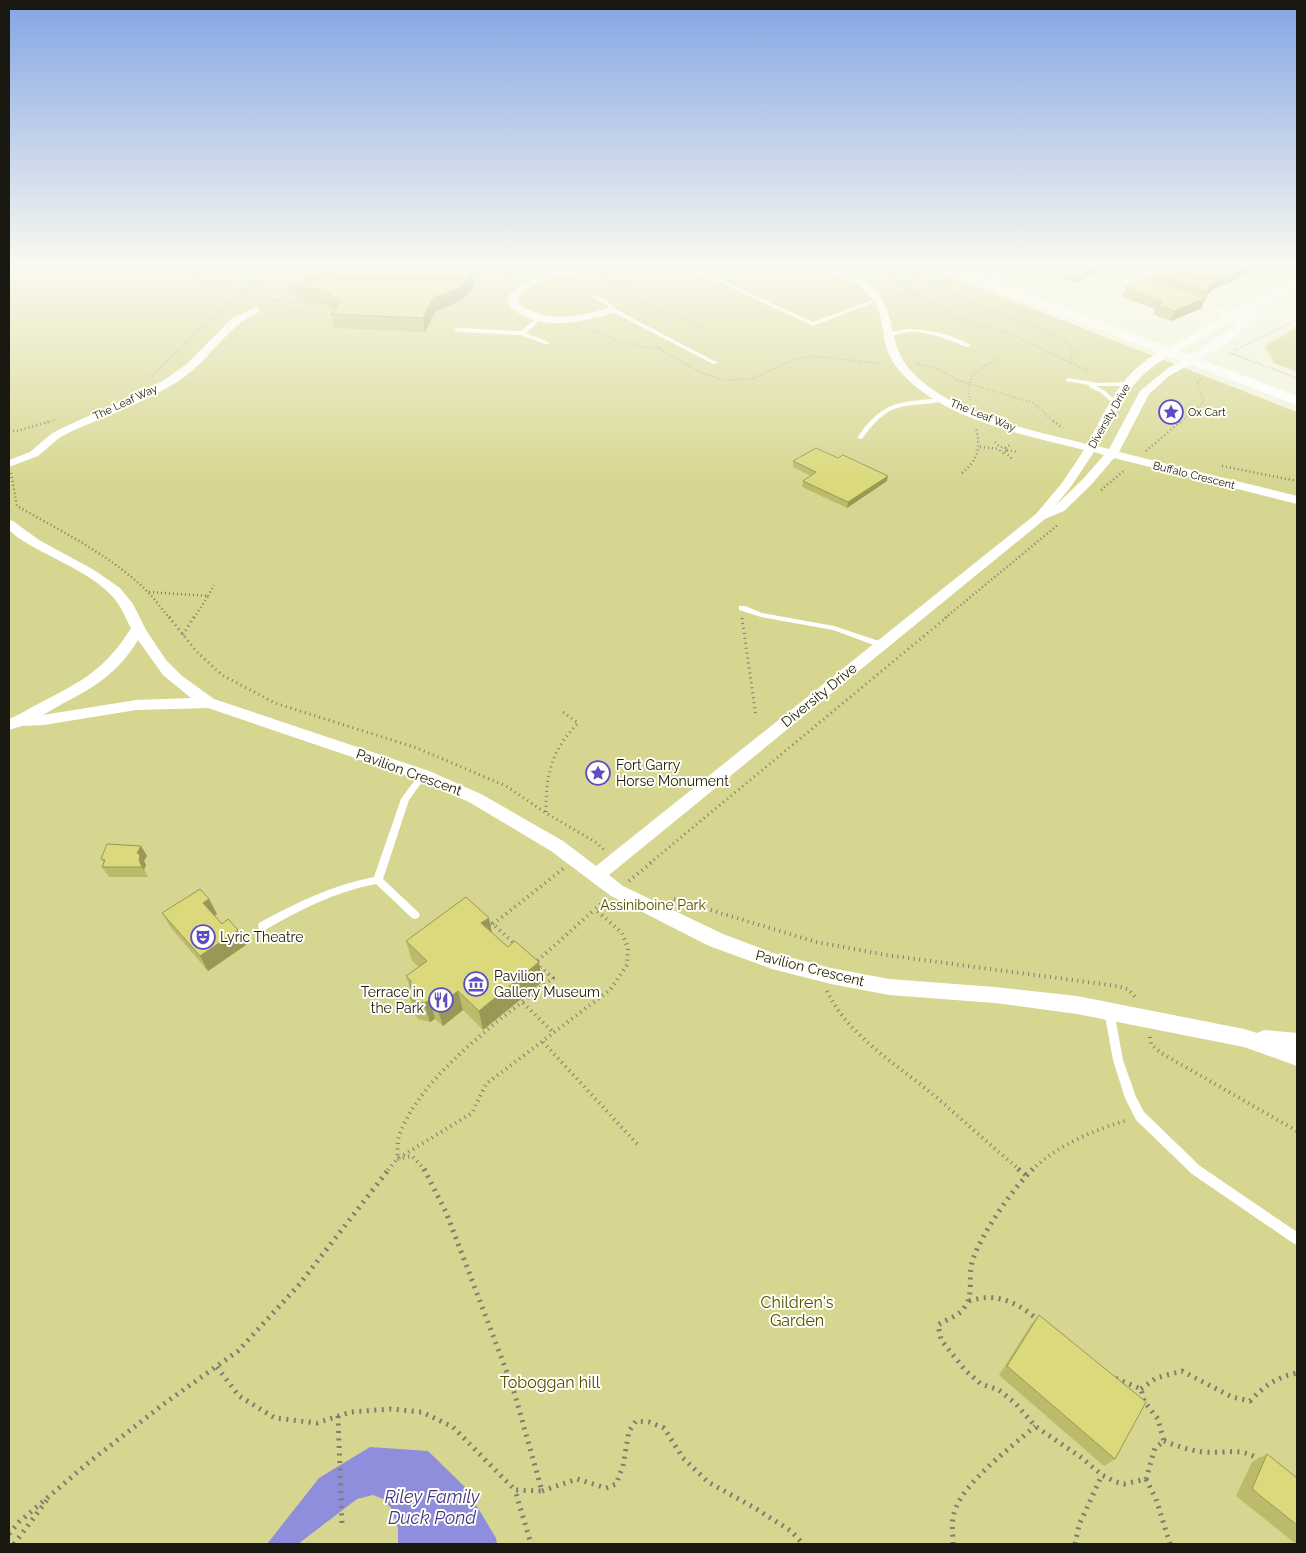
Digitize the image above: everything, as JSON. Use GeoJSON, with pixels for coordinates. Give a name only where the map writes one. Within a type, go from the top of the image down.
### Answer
{"type":"FeatureCollection","features":[{"type":"Feature","properties":{"kind":"main road"},"geometry":{"type":"LineString","coordinates":[[1148,338],[1297,401]]}},
{"type":"Feature","properties":{"kind":"main road"},"geometry":{"type":"LineString","coordinates":[[1195,357],[1297,390]]}},
{"type":"Feature","properties":{"kind":"street","name":"The Leaf Way"},"geometry":{"type":"LineString","coordinates":[[10,468],[34,454],[55,436],[181,374],[204,354],[217,338]]}},
{"type":"Feature","properties":{"kind":"street","name":"The Leaf Way"},"geometry":{"type":"LineString","coordinates":[[889,338],[894,354],[904,368],[924,386],[944,400],[1014,428],[1090,449]]}},
{"type":"Feature","properties":{"kind":"street"},"geometry":{"type":"LineString","coordinates":[[1175,349],[1196,338]]}},
{"type":"Feature","properties":{"kind":"street"},"geometry":{"type":"LineString","coordinates":[[1195,357],[1224,338]]}},
{"type":"Feature","properties":{"kind":"street","name":"Diversity Drive"},"geometry":{"type":"LineString","coordinates":[[1041,516],[1048,503],[1062,490],[1090,449],[1126,384],[1145,365],[1175,349]]}},
{"type":"Feature","properties":{"kind":"street","name":"Diversity Drive"},"geometry":{"type":"LineString","coordinates":[[597,875],[1041,516],[1060,508],[1087,482],[1116,448],[1144,393],[1159,378],[1195,357]]}},
{"type":"Feature","properties":{"kind":"street","name":"Buffalo Crescent"},"geometry":{"type":"LineString","coordinates":[[1090,449],[1297,500]]}},
{"type":"Feature","properties":{"kind":"street","name":"Pavilion Crescent"},"geometry":{"type":"LineString","coordinates":[[9,524],[24,536],[114,591],[130,610],[138,627],[166,671],[188,690],[209,703],[423,775],[475,798],[577,859],[617,891],[716,940],[772,961],[822,974],[889,987],[995,995],[1077,1005],[1244,1038],[1297,1057]]}},
{"type":"Feature","properties":{"kind":"street"},"geometry":{"type":"LineString","coordinates":[[9,725],[24,720],[98,678],[116,661],[138,627]]}},
{"type":"Feature","properties":{"kind":"street"},"geometry":{"type":"LineString","coordinates":[[24,720],[44,720],[136,705],[209,703]]}},
{"type":"Feature","properties":{"kind":"street"},"geometry":{"type":"LineString","coordinates":[[1244,1038],[1297,1042]]}},
{"type":"Feature","properties":{"kind":"lane"},"geometry":{"type":"LineString","coordinates":[[536,338],[547,343]]}},
{"type":"Feature","properties":{"kind":"lane"},"geometry":{"type":"LineString","coordinates":[[669,338],[715,363]]}},
{"type":"Feature","properties":{"kind":"lane"},"geometry":{"type":"LineString","coordinates":[[948,338],[969,346]]}},
{"type":"Feature","properties":{"kind":"lane"},"geometry":{"type":"LineString","coordinates":[[1068,380],[1088,385],[1103,392],[1116,404]]}},
{"type":"Feature","properties":{"kind":"lane"},"geometry":{"type":"LineString","coordinates":[[1088,385],[1126,384]]}},
{"type":"Feature","properties":{"kind":"lane"},"geometry":{"type":"LineString","coordinates":[[860,438],[878,416],[886,410],[908,403],[944,400]]}},
{"type":"Feature","properties":{"kind":"lane"},"geometry":{"type":"LineString","coordinates":[[742,608],[761,615],[834,628],[882,645]]}},
{"type":"Feature","properties":{"kind":"lane"},"geometry":{"type":"LineString","coordinates":[[378,880],[405,799],[423,775]]}},
{"type":"Feature","properties":{"kind":"lane"},"geometry":{"type":"LineString","coordinates":[[378,880],[415,915]]}},
{"type":"Feature","properties":{"kind":"lane"},"geometry":{"type":"LineString","coordinates":[[263,926],[311,899],[350,885],[378,880]]}},
{"type":"Feature","properties":{"kind":"lane"},"geometry":{"type":"LineString","coordinates":[[1109,1011],[1118,1060],[1131,1098],[1140,1116],[1196,1170],[1297,1240]]}},
{"type":"Feature","properties":{"kind":"path"},"geometry":{"type":"LineString","coordinates":[[151,377],[189,338]]}},
{"type":"Feature","properties":{"kind":"path"},"geometry":{"type":"LineString","coordinates":[[612,338],[636,347],[661,348],[680,344]]}},
{"type":"Feature","properties":{"kind":"path"},"geometry":{"type":"LineString","coordinates":[[1020,338],[1094,374]]}},
{"type":"Feature","properties":{"kind":"path"},"geometry":{"type":"LineString","coordinates":[[1062,338],[1072,350],[1070,362]]}},
{"type":"Feature","properties":{"kind":"path"},"geometry":{"type":"LineString","coordinates":[[1230,353],[1297,378]]}},
{"type":"Feature","properties":{"kind":"path"},"geometry":{"type":"LineString","coordinates":[[9,432],[30,428],[61,418]]}},
{"type":"Feature","properties":{"kind":"path"},"geometry":{"type":"LineString","coordinates":[[995,442],[1012,459]]}},
{"type":"Feature","properties":{"kind":"path"},"geometry":{"type":"LineString","coordinates":[[994,455],[1011,444]]}},
{"type":"Feature","properties":{"kind":"path"},"geometry":{"type":"LineString","coordinates":[[980,447],[1018,452]]}},
{"type":"Feature","properties":{"kind":"path"},"geometry":{"type":"LineString","coordinates":[[10,468],[17,506],[80,542],[123,571],[148,592],[208,664],[246,689],[275,702],[417,748],[468,769],[506,786],[546,813],[597,843]]}},
{"type":"Feature","properties":{"kind":"path"},"geometry":{"type":"LineString","coordinates":[[184,635],[214,585]]}},
{"type":"Feature","properties":{"kind":"path"},"geometry":{"type":"LineString","coordinates":[[148,592],[208,596]]}},
{"type":"Feature","properties":{"kind":"path"},"geometry":{"type":"LineString","coordinates":[[742,608],[742,628],[756,717]]}},
{"type":"Feature","properties":{"kind":"path"},"geometry":{"type":"LineString","coordinates":[[546,813],[545,789],[552,756],[565,734],[578,723],[563,712]]}},
{"type":"Feature","properties":{"kind":"path"},"geometry":{"type":"LineString","coordinates":[[493,924],[577,859]]}},
{"type":"Feature","properties":{"kind":"path"},"geometry":{"type":"LineString","coordinates":[[632,878],[640,883]]}},
{"type":"Feature","properties":{"kind":"path"},"geometry":{"type":"LineString","coordinates":[[535,962],[617,891]]}},
{"type":"Feature","properties":{"kind":"path"},"geometry":{"type":"LineString","coordinates":[[665,896],[816,942],[886,955],[1128,989],[1145,1017],[1151,1044],[1161,1054],[1182,1068],[1297,1131]]}},
{"type":"Feature","properties":{"kind":"path"},"geometry":{"type":"LineString","coordinates":[[9,1534],[19,1522],[88,1463],[165,1403],[238,1351],[298,1286],[397,1159],[472,1113],[486,1084],[610,990],[626,965],[628,948],[622,933],[595,910]]}},
{"type":"Feature","properties":{"kind":"path"},"geometry":{"type":"LineString","coordinates":[[485,920],[493,924],[521,950]]}},
{"type":"Feature","properties":{"kind":"path"},"geometry":{"type":"LineString","coordinates":[[397,1159],[398,1138],[411,1113],[431,1086],[474,1043],[553,978],[528,956]]}},
{"type":"Feature","properties":{"kind":"path"},"geometry":{"type":"LineString","coordinates":[[822,974],[831,1004],[874,1048],[934,1095],[1027,1176]]}},
{"type":"Feature","properties":{"kind":"path"},"geometry":{"type":"LineString","coordinates":[[523,1003],[554,1033]]}},
{"type":"Feature","properties":{"kind":"path"},"geometry":{"type":"LineString","coordinates":[[543,1042],[638,1145]]}},
{"type":"Feature","properties":{"kind":"path"},"geometry":{"type":"LineString","coordinates":[[969,1300],[971,1264],[978,1248],[1016,1187],[1034,1167],[1063,1148],[1117,1123],[1140,1116]]}},
{"type":"Feature","properties":{"kind":"path"},"geometry":{"type":"LineString","coordinates":[[397,1159],[412,1156],[422,1165],[446,1212],[513,1388],[542,1491]]}},
{"type":"Feature","properties":{"kind":"path"},"geometry":{"type":"LineString","coordinates":[[1044,1326],[1030,1313],[1004,1298],[982,1295],[969,1300],[958,1314],[946,1318],[938,1325],[941,1340],[965,1370],[981,1384],[999,1390],[1016,1404],[1035,1426],[1082,1458],[1102,1475],[1124,1484],[1146,1479]]}},
{"type":"Feature","properties":{"kind":"path"},"geometry":{"type":"LineString","coordinates":[[217,1367],[239,1396],[275,1418],[317,1423],[351,1412],[391,1408],[422,1412],[454,1427],[515,1490],[531,1544]]}},
{"type":"Feature","properties":{"kind":"path"},"geometry":{"type":"LineString","coordinates":[[1141,1389],[1156,1378],[1182,1371],[1232,1397],[1250,1401],[1266,1384],[1287,1374],[1297,1373]]}},
{"type":"Feature","properties":{"kind":"path"},"geometry":{"type":"LineString","coordinates":[[1106,1374],[1141,1389]]}},
{"type":"Feature","properties":{"kind":"path"},"geometry":{"type":"LineString","coordinates":[[1141,1389],[1141,1394],[1149,1409],[1158,1418],[1164,1441]]}},
{"type":"Feature","properties":{"kind":"path"},"geometry":{"type":"LineString","coordinates":[[338,1416],[342,1524]]}},
{"type":"Feature","properties":{"kind":"path"},"geometry":{"type":"LineString","coordinates":[[515,1490],[542,1491],[577,1479],[606,1488],[616,1484],[623,1466],[629,1431],[636,1421],[649,1422],[664,1428],[683,1458],[708,1482],[755,1508],[791,1531],[803,1544]]}},
{"type":"Feature","properties":{"kind":"path"},"geometry":{"type":"LineString","coordinates":[[953,1544],[955,1511],[962,1497],[977,1479],[1035,1426]]}},
{"type":"Feature","properties":{"kind":"path"},"geometry":{"type":"LineString","coordinates":[[1164,1441],[1183,1449],[1208,1453],[1228,1450],[1251,1452],[1266,1465]]}},
{"type":"Feature","properties":{"kind":"path"},"geometry":{"type":"LineString","coordinates":[[1164,1441],[1155,1448],[1146,1479],[1156,1499],[1169,1544]]}},
{"type":"Feature","properties":{"kind":"path"},"geometry":{"type":"LineString","coordinates":[[1075,1544],[1080,1525],[1102,1475]]}},
{"type":"Feature","properties":{"kind":"path"},"geometry":{"type":"LineString","coordinates":[[14,1544],[52,1494]]}},
{"type":"Feature","properties":{"kind":"green space","name":"Assiniboine Park"},"geometry":{"type":"Polygon","coordinates":[[[9,338],[1109,338],[1297,412],[1297,1544],[9,1544],[9,338]]]}},
{"type":"Feature","properties":{"kind":"green space"},"geometry":{"type":"Polygon","coordinates":[[[1278,338],[1297,338],[1297,372],[1274,363],[1265,346],[1278,338]]]}},
{"type":"Feature","properties":{"kind":"water","name":"Riley Family Duck Pond"},"geometry":{"type":"Polygon","coordinates":[[[370,1447],[428,1451],[466,1488],[496,1538],[497,1544],[398,1544],[398,1528],[391,1508],[383,1499],[373,1495],[357,1499],[298,1544],[267,1544],[319,1478],[370,1447]]]}},
{"type":"Feature","properties":{"kind":"building"},"geometry":{"type":"Polygon","coordinates":[[[816,448],[838,458],[843,455],[888,476],[848,502],[803,481],[816,472],[793,461],[816,448]]]}},
{"type":"Feature","properties":{"kind":"building"},"geometry":{"type":"Polygon","coordinates":[[[107,844],[141,846],[137,853],[140,855],[139,860],[142,867],[102,867],[105,860],[101,859],[107,844]]]}},
{"type":"Feature","properties":{"kind":"building"},"geometry":{"type":"Polygon","coordinates":[[[200,889],[209,899],[203,903],[222,924],[228,919],[238,930],[200,956],[162,913],[200,889]]]}},
{"type":"Feature","properties":{"kind":"building"},"geometry":{"type":"Polygon","coordinates":[[[466,897],[489,918],[481,923],[508,947],[515,941],[539,962],[479,1011],[458,991],[437,1007],[430,1000],[424,1003],[412,1000],[409,995],[411,981],[406,976],[427,961],[406,941],[466,897]]]}},
{"type":"Feature","properties":{"kind":"building"},"geometry":{"type":"Polygon","coordinates":[[[1039,1315],[1146,1402],[1115,1459],[1007,1366],[1039,1315]]]}},
{"type":"Feature","properties":{"kind":"building"},"geometry":{"type":"Polygon","coordinates":[[[1267,1454],[1297,1478],[1297,1525],[1252,1489],[1267,1454]]]}},
{"type":"Feature","properties":{"kind":"place","name":"Ox Cart"},"geometry":{"type":"Point","coordinates":[1171,412]}},
{"type":"Feature","properties":{"kind":"place","name":"Fort Garry Horse Monument"},"geometry":{"type":"Point","coordinates":[598,773]}},
{"type":"Feature","properties":{"kind":"place","name":"Lyric Theatre"},"geometry":{"type":"Point","coordinates":[203,937]}},
{"type":"Feature","properties":{"kind":"place","name":"Pavilion Gallery Museum"},"geometry":{"type":"Point","coordinates":[476,984]}},
{"type":"Feature","properties":{"kind":"place","name":"Terrace in the Park"},"geometry":{"type":"Point","coordinates":[441,1000]}},
{"type":"Feature","properties":{"kind":"park label","name":"Children's Garden"},"geometry":{"type":"Point","coordinates":[797,1311]}},
{"type":"Feature","properties":{"kind":"park label","name":"Toboggan hill"},"geometry":{"type":"Point","coordinates":[550,1382]}}]}
